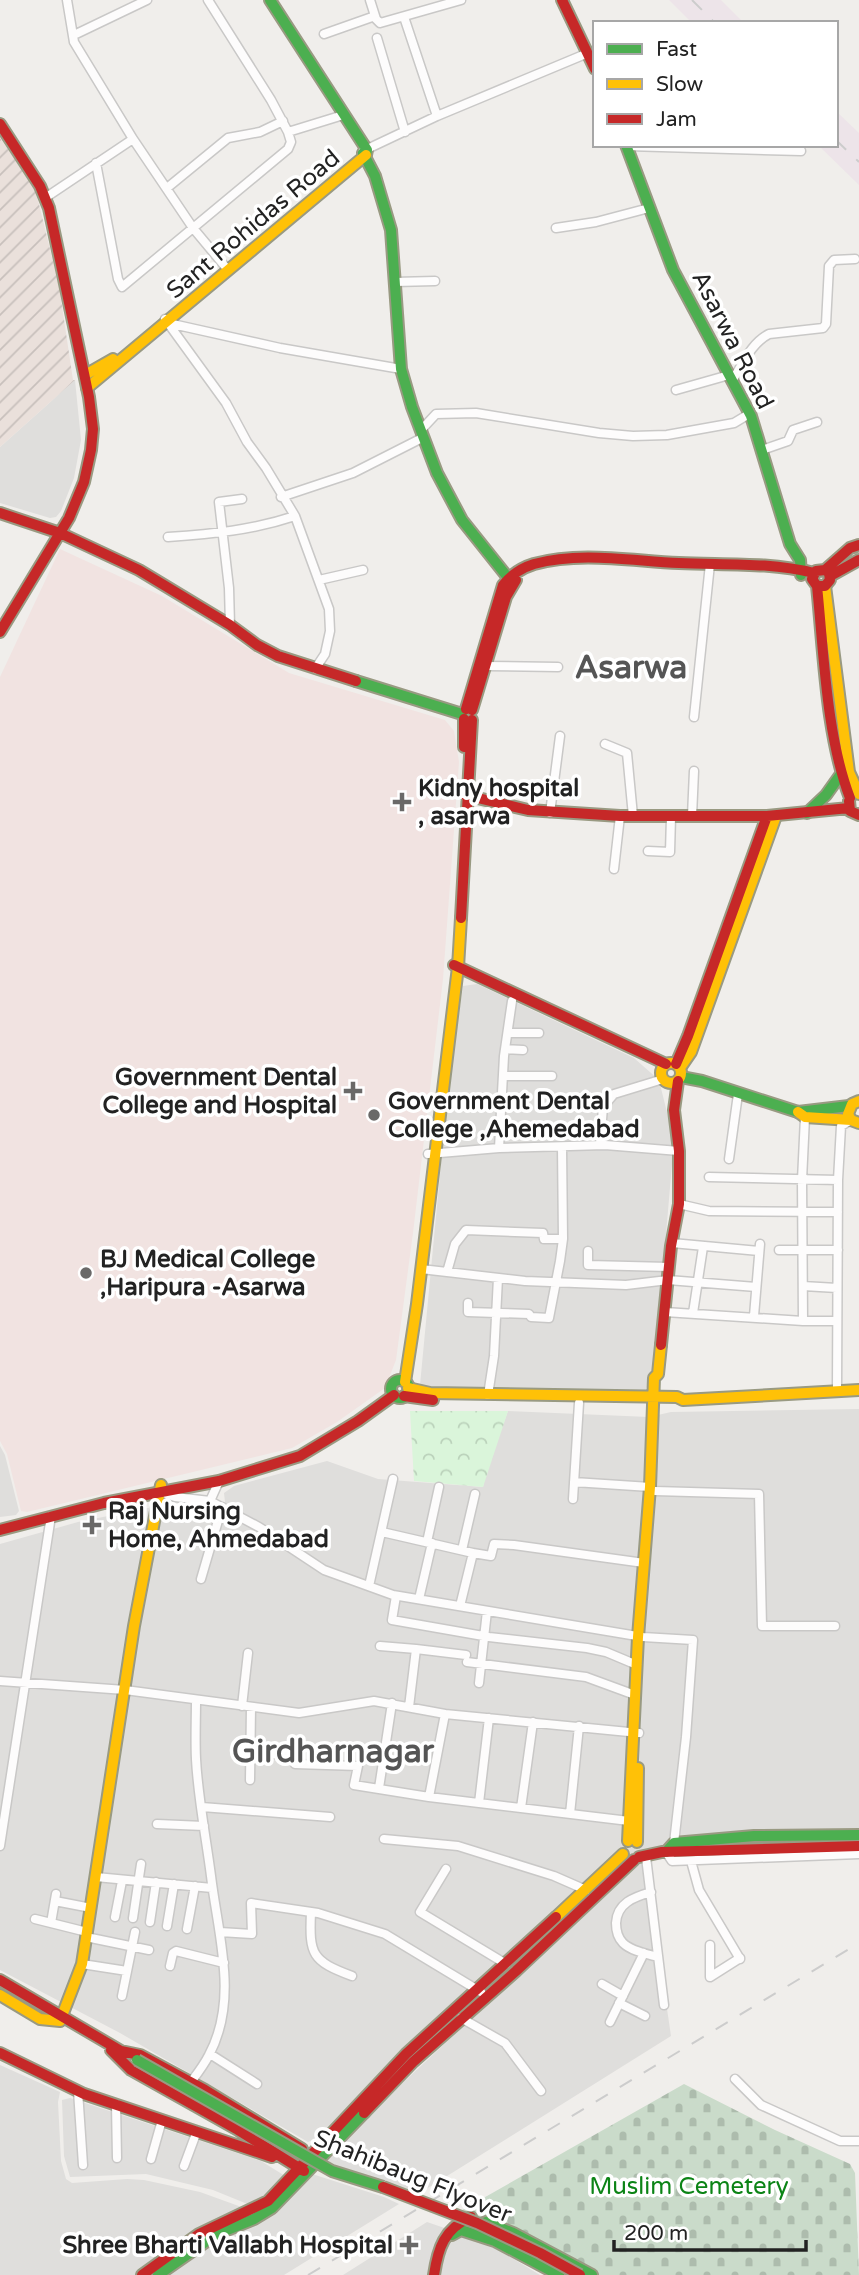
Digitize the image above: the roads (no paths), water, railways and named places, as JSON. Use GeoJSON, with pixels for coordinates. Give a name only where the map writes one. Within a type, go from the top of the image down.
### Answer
{"type":"FeatureCollection","features":[{"type":"Feature","properties":{"kind":"street"},"geometry":{"type":"LineString","coordinates":[[66,0],[74,42],[193,228],[226,268]]}},
{"type":"Feature","properties":{"kind":"street"},"geometry":{"type":"LineString","coordinates":[[74,35],[147,0]]}},
{"type":"Feature","properties":{"kind":"street"},"geometry":{"type":"LineString","coordinates":[[96,163],[118,279],[122,287],[288,149],[291,142],[283,121],[208,0]]}},
{"type":"Feature","properties":{"kind":"street"},"geometry":{"type":"LineString","coordinates":[[265,0],[365,153],[375,176],[391,230],[401,369],[422,434],[437,473],[463,520],[510,581]]}},
{"type":"Feature","properties":{"kind":"street","name":"Sant Rohidas Road"},"geometry":{"type":"LineString","coordinates":[[87,388],[365,153],[270,0]]}},
{"type":"Feature","properties":{"kind":"street"},"geometry":{"type":"LineString","coordinates":[[370,0],[380,23],[461,0]]}},
{"type":"Feature","properties":{"kind":"street"},"geometry":{"type":"LineString","coordinates":[[562,0],[593,64]]}},
{"type":"Feature","properties":{"kind":"street"},"geometry":{"type":"LineString","coordinates":[[324,33],[375,16]]}},
{"type":"Feature","properties":{"kind":"street"},"geometry":{"type":"LineString","coordinates":[[404,17],[437,116]]}},
{"type":"Feature","properties":{"kind":"street"},"geometry":{"type":"LineString","coordinates":[[377,38],[405,132]]}},
{"type":"Feature","properties":{"kind":"street"},"geometry":{"type":"LineString","coordinates":[[365,153],[437,116],[588,53]]}},
{"type":"Feature","properties":{"kind":"street"},"geometry":{"type":"LineString","coordinates":[[288,132],[340,116]]}},
{"type":"Feature","properties":{"kind":"street"},"geometry":{"type":"LineString","coordinates":[[167,188],[228,138],[260,132],[283,121]]}},
{"type":"Feature","properties":{"kind":"street"},"geometry":{"type":"LineString","coordinates":[[0,124],[40,186],[50,208],[85,375],[93,429],[90,460],[80,495],[0,632]]}},
{"type":"Feature","properties":{"kind":"street"},"geometry":{"type":"LineString","coordinates":[[45,198],[134,139]]}},
{"type":"Feature","properties":{"kind":"street","name":"Asarwa Road"},"geometry":{"type":"LineString","coordinates":[[627,147],[673,270],[749,414],[790,544],[797,555],[798,571]]}},
{"type":"Feature","properties":{"kind":"street"},"geometry":{"type":"LineString","coordinates":[[662,147],[801,151]]}},
{"type":"Feature","properties":{"kind":"street"},"geometry":{"type":"LineString","coordinates":[[556,228],[596,222],[649,208]]}},
{"type":"Feature","properties":{"kind":"street"},"geometry":{"type":"LineString","coordinates":[[676,390],[731,378],[755,344],[769,334],[823,328],[826,324],[829,266],[834,260],[855,259]]}},
{"type":"Feature","properties":{"kind":"street"},"geometry":{"type":"LineString","coordinates":[[395,282],[435,281]]}},
{"type":"Feature","properties":{"kind":"street"},"geometry":{"type":"LineString","coordinates":[[85,375],[105,365],[166,321],[280,348],[401,369]]}},
{"type":"Feature","properties":{"kind":"street"},"geometry":{"type":"LineString","coordinates":[[166,321],[226,403],[247,442],[295,516],[329,609],[330,631],[325,654],[315,669]]}},
{"type":"Feature","properties":{"kind":"street"},"geometry":{"type":"LineString","coordinates":[[281,497],[352,472],[422,434],[436,414],[476,413],[598,433],[633,436],[667,435],[734,423],[749,414]]}},
{"type":"Feature","properties":{"kind":"street"},"geometry":{"type":"LineString","coordinates":[[762,450],[788,441],[793,430],[817,422]]}},
{"type":"Feature","properties":{"kind":"street"},"geometry":{"type":"LineString","coordinates":[[230,625],[224,534],[219,502],[242,499]]}},
{"type":"Feature","properties":{"kind":"street"},"geometry":{"type":"LineString","coordinates":[[0,513],[60,533],[139,570],[230,625],[270,653],[467,714]]}},
{"type":"Feature","properties":{"kind":"street"},"geometry":{"type":"LineString","coordinates":[[168,537],[224,534],[295,516]]}},
{"type":"Feature","properties":{"kind":"street"},"geometry":{"type":"LineString","coordinates":[[401,1389],[455,965],[466,795],[467,714],[499,595],[527,566],[540,562],[710,567],[776,565],[821,578],[854,558]]}},
{"type":"Feature","properties":{"kind":"street"},"geometry":{"type":"LineString","coordinates":[[694,717],[710,567]]}},
{"type":"Feature","properties":{"kind":"street"},"geometry":{"type":"LineString","coordinates":[[319,579],[363,570]]}},
{"type":"Feature","properties":{"kind":"street"},"geometry":{"type":"LineString","coordinates":[[821,578],[822,638],[854,798],[853,813],[859,815]]}},
{"type":"Feature","properties":{"kind":"street"},"geometry":{"type":"LineString","coordinates":[[821,578],[841,774],[854,798]]}},
{"type":"Feature","properties":{"kind":"street"},"geometry":{"type":"LineString","coordinates":[[467,714],[486,666],[510,581]]}},
{"type":"Feature","properties":{"kind":"street"},"geometry":{"type":"LineString","coordinates":[[486,666],[558,667]]}},
{"type":"Feature","properties":{"kind":"street"},"geometry":{"type":"LineString","coordinates":[[550,813],[559,736]]}},
{"type":"Feature","properties":{"kind":"street"},"geometry":{"type":"LineString","coordinates":[[605,744],[627,753],[633,816]]}},
{"type":"Feature","properties":{"kind":"street"},"geometry":{"type":"LineString","coordinates":[[692,816],[694,771]]}},
{"type":"Feature","properties":{"kind":"street"},"geometry":{"type":"LineString","coordinates":[[807,813],[826,795],[841,774]]}},
{"type":"Feature","properties":{"kind":"street"},"geometry":{"type":"LineString","coordinates":[[466,795],[550,813],[671,817],[807,813],[854,798]]}},
{"type":"Feature","properties":{"kind":"street"},"geometry":{"type":"LineString","coordinates":[[614,869],[620,816]]}},
{"type":"Feature","properties":{"kind":"street"},"geometry":{"type":"LineString","coordinates":[[142,2275],[199,2234],[268,2201],[477,1990],[506,1964],[539,1941],[638,1850],[636,1665],[653,1489],[656,1401],[660,1378],[658,1374],[669,1267],[679,1204],[679,1151],[672,1072],[688,1037],[772,816]]}},
{"type":"Feature","properties":{"kind":"street"},"geometry":{"type":"LineString","coordinates":[[648,851],[675,852],[671,817]]}},
{"type":"Feature","properties":{"kind":"street"},"geometry":{"type":"LineString","coordinates":[[455,965],[642,1053],[672,1072],[802,1114],[855,1121]]}},
{"type":"Feature","properties":{"kind":"street"},"geometry":{"type":"LineString","coordinates":[[499,1149],[505,1049],[512,1001]]}},
{"type":"Feature","properties":{"kind":"street"},"geometry":{"type":"LineString","coordinates":[[508,1032],[539,1033]]}},
{"type":"Feature","properties":{"kind":"street"},"geometry":{"type":"LineString","coordinates":[[505,1049],[523,1049]]}},
{"type":"Feature","properties":{"kind":"street"},"geometry":{"type":"LineString","coordinates":[[600,1145],[603,1107],[614,1094],[672,1072]]}},
{"type":"Feature","properties":{"kind":"street"},"geometry":{"type":"LineString","coordinates":[[504,1076],[552,1076]]}},
{"type":"Feature","properties":{"kind":"street"},"geometry":{"type":"LineString","coordinates":[[729,1159],[738,1094]]}},
{"type":"Feature","properties":{"kind":"street"},"geometry":{"type":"LineString","coordinates":[[803,1321],[802,1114],[805,1110],[854,1104]]}},
{"type":"Feature","properties":{"kind":"street"},"geometry":{"type":"LineString","coordinates":[[854,1104],[848,1114],[855,1121]]}},
{"type":"Feature","properties":{"kind":"street"},"geometry":{"type":"LineString","coordinates":[[837,1391],[838,1180],[841,1126],[855,1121]]}},
{"type":"Feature","properties":{"kind":"street"},"geometry":{"type":"LineString","coordinates":[[431,1154],[600,1145],[679,1151]]}},
{"type":"Feature","properties":{"kind":"street"},"geometry":{"type":"LineString","coordinates":[[468,1303],[468,1312],[529,1314],[531,1317],[549,1318],[563,1239],[562,1147]]}},
{"type":"Feature","properties":{"kind":"street"},"geometry":{"type":"LineString","coordinates":[[0,1524],[79,1502],[219,1481],[300,1456],[358,1422],[401,1389],[421,1269],[431,1154]]}},
{"type":"Feature","properties":{"kind":"street"},"geometry":{"type":"LineString","coordinates":[[709,1177],[838,1180]]}},
{"type":"Feature","properties":{"kind":"street"},"geometry":{"type":"LineString","coordinates":[[679,1204],[709,1211],[838,1212]]}},
{"type":"Feature","properties":{"kind":"street"},"geometry":{"type":"LineString","coordinates":[[447,1272],[455,1244],[466,1230],[543,1233],[544,1239],[563,1239]]}},
{"type":"Feature","properties":{"kind":"street"},"geometry":{"type":"LineString","coordinates":[[672,1243],[703,1247],[759,1247],[754,1316]]}},
{"type":"Feature","properties":{"kind":"street"},"geometry":{"type":"LineString","coordinates":[[693,1314],[703,1247]]}},
{"type":"Feature","properties":{"kind":"street"},"geometry":{"type":"LineString","coordinates":[[779,1250],[838,1250]]}},
{"type":"Feature","properties":{"kind":"street"},"geometry":{"type":"LineString","coordinates":[[588,1251],[588,1265],[669,1267]]}},
{"type":"Feature","properties":{"kind":"street"},"geometry":{"type":"LineString","coordinates":[[421,1269],[556,1282],[625,1285],[668,1280],[756,1287]]}},
{"type":"Feature","properties":{"kind":"street"},"geometry":{"type":"LineString","coordinates":[[488,1395],[494,1356],[498,1278]]}},
{"type":"Feature","properties":{"kind":"street"},"geometry":{"type":"LineString","coordinates":[[803,1286],[837,1287]]}},
{"type":"Feature","properties":{"kind":"street"},"geometry":{"type":"LineString","coordinates":[[665,1312],[837,1321]]}},
{"type":"Feature","properties":{"kind":"street"},"geometry":{"type":"LineString","coordinates":[[401,1389],[432,1400],[579,1402],[656,1401],[677,1397],[683,1400],[859,1390]]}},
{"type":"Feature","properties":{"kind":"street"},"geometry":{"type":"LineString","coordinates":[[0,1530],[219,1476],[298,1450],[401,1389],[430,1393],[656,1401]]}},
{"type":"Feature","properties":{"kind":"street"},"geometry":{"type":"LineString","coordinates":[[573,1499],[579,1402]]}},
{"type":"Feature","properties":{"kind":"street"},"geometry":{"type":"LineString","coordinates":[[369,1586],[393,1479]]}},
{"type":"Feature","properties":{"kind":"street"},"geometry":{"type":"LineString","coordinates":[[210,1501],[219,1481]]}},
{"type":"Feature","properties":{"kind":"street"},"geometry":{"type":"LineString","coordinates":[[574,1482],[759,1494],[762,1626],[835,1626]]}},
{"type":"Feature","properties":{"kind":"street"},"geometry":{"type":"LineString","coordinates":[[419,1599],[439,1487]]}},
{"type":"Feature","properties":{"kind":"street"},"geometry":{"type":"LineString","coordinates":[[160,1489],[175,1497],[210,1501],[259,1527],[324,1570],[396,1595],[640,1637],[690,1639],[694,1644],[678,1847]]}},
{"type":"Feature","properties":{"kind":"street"},"geometry":{"type":"LineString","coordinates":[[62,2018],[82,1964],[134,1626],[160,1489]]}},
{"type":"Feature","properties":{"kind":"street"},"geometry":{"type":"LineString","coordinates":[[653,1489],[644,1563],[629,1821],[650,1892],[664,2005]]}},
{"type":"Feature","properties":{"kind":"street"},"geometry":{"type":"LineString","coordinates":[[462,1550],[475,1494]]}},
{"type":"Feature","properties":{"kind":"street"},"geometry":{"type":"LineString","coordinates":[[201,1579],[222,1507]]}},
{"type":"Feature","properties":{"kind":"street"},"geometry":{"type":"LineString","coordinates":[[0,1846],[51,1516]]}},
{"type":"Feature","properties":{"kind":"street"},"geometry":{"type":"LineString","coordinates":[[382,1532],[491,1556],[494,1545],[514,1545],[644,1563]]}},
{"type":"Feature","properties":{"kind":"street"},"geometry":{"type":"LineString","coordinates":[[460,1606],[473,1553]]}},
{"type":"Feature","properties":{"kind":"street"},"geometry":{"type":"LineString","coordinates":[[396,1595],[392,1620],[485,1636],[587,1648],[606,1652],[636,1665]]}},
{"type":"Feature","properties":{"kind":"street"},"geometry":{"type":"LineString","coordinates":[[479,1683],[486,1611]]}},
{"type":"Feature","properties":{"kind":"street"},"geometry":{"type":"LineString","coordinates":[[380,1646],[416,1649],[466,1658],[481,1664],[586,1677],[635,1695]]}},
{"type":"Feature","properties":{"kind":"street"},"geometry":{"type":"LineString","coordinates":[[409,1707],[416,1649]]}},
{"type":"Feature","properties":{"kind":"street"},"geometry":{"type":"LineString","coordinates":[[247,1653],[250,1780]]}},
{"type":"Feature","properties":{"kind":"street"},"geometry":{"type":"LineString","coordinates":[[0,1681],[125,1690],[299,1713],[374,1701],[445,1714],[636,1732]]}},
{"type":"Feature","properties":{"kind":"street"},"geometry":{"type":"LineString","coordinates":[[191,2082],[210,2054],[217,2037],[223,2007],[224,1963],[196,1761],[197,1700]]}},
{"type":"Feature","properties":{"kind":"street"},"geometry":{"type":"LineString","coordinates":[[379,1788],[392,1703]]}},
{"type":"Feature","properties":{"kind":"street"},"geometry":{"type":"LineString","coordinates":[[429,1797],[445,1714]]}},
{"type":"Feature","properties":{"kind":"street"},"geometry":{"type":"LineString","coordinates":[[479,1803],[489,1718]]}},
{"type":"Feature","properties":{"kind":"street"},"geometry":{"type":"LineString","coordinates":[[521,1808],[533,1722]]}},
{"type":"Feature","properties":{"kind":"street"},"geometry":{"type":"LineString","coordinates":[[570,1814],[579,1726]]}},
{"type":"Feature","properties":{"kind":"street"},"geometry":{"type":"LineString","coordinates":[[251,1754],[289,1754]]}},
{"type":"Feature","properties":{"kind":"street"},"geometry":{"type":"LineString","coordinates":[[295,1764],[358,1766],[355,1785],[429,1797],[629,1821]]}},
{"type":"Feature","properties":{"kind":"street"},"geometry":{"type":"LineString","coordinates":[[202,1807],[330,1817]]}},
{"type":"Feature","properties":{"kind":"street"},"geometry":{"type":"LineString","coordinates":[[157,1824],[204,1826]]}},
{"type":"Feature","properties":{"kind":"street"},"geometry":{"type":"LineString","coordinates":[[407,2061],[487,1996],[622,1854],[623,1845],[638,1850],[664,1852],[678,1847],[754,1836],[859,1835]]}},
{"type":"Feature","properties":{"kind":"street"},"geometry":{"type":"LineString","coordinates":[[384,1839],[457,1846],[554,1876],[586,1890]]}},
{"type":"Feature","properties":{"kind":"street"},"geometry":{"type":"LineString","coordinates":[[678,1847],[859,1846]]}},
{"type":"Feature","properties":{"kind":"street"},"geometry":{"type":"LineString","coordinates":[[664,1852],[672,1861],[859,1854]]}},
{"type":"Feature","properties":{"kind":"street"},"geometry":{"type":"LineString","coordinates":[[691,1861],[699,1890],[740,1958],[709,1977],[710,1945]]}},
{"type":"Feature","properties":{"kind":"street"},"geometry":{"type":"LineString","coordinates":[[133,1918],[141,1864]]}},
{"type":"Feature","properties":{"kind":"street"},"geometry":{"type":"LineString","coordinates":[[446,1869],[420,1912],[506,1964]]}},
{"type":"Feature","properties":{"kind":"street"},"geometry":{"type":"LineString","coordinates":[[96,1877],[212,1888]]}},
{"type":"Feature","properties":{"kind":"street"},"geometry":{"type":"LineString","coordinates":[[115,1917],[122,1881]]}},
{"type":"Feature","properties":{"kind":"street"},"geometry":{"type":"LineString","coordinates":[[150,1922],[156,1882]]}},
{"type":"Feature","properties":{"kind":"street"},"geometry":{"type":"LineString","coordinates":[[167,1926],[174,1884]]}},
{"type":"Feature","properties":{"kind":"street"},"geometry":{"type":"LineString","coordinates":[[187,1929],[195,1886]]}},
{"type":"Feature","properties":{"kind":"street"},"geometry":{"type":"LineString","coordinates":[[650,1892],[623,1905],[617,1916],[616,1931],[624,1944],[658,1957]]}},
{"type":"Feature","properties":{"kind":"street"},"geometry":{"type":"LineString","coordinates":[[51,1923],[56,1898],[91,1908]]}},
{"type":"Feature","properties":{"kind":"street"},"geometry":{"type":"LineString","coordinates":[[220,1932],[252,1934],[251,1903],[311,1912],[385,1934],[487,1996]]}},
{"type":"Feature","properties":{"kind":"street"},"geometry":{"type":"LineString","coordinates":[[311,1912],[310,1938],[318,1961],[352,1976]]}},
{"type":"Feature","properties":{"kind":"street"},"geometry":{"type":"LineString","coordinates":[[35,1919],[149,1950]]}},
{"type":"Feature","properties":{"kind":"street"},"geometry":{"type":"LineString","coordinates":[[122,1996],[135,1932]]}},
{"type":"Feature","properties":{"kind":"street"},"geometry":{"type":"LineString","coordinates":[[170,1966],[176,1951],[224,1963]]}},
{"type":"Feature","properties":{"kind":"street"},"geometry":{"type":"LineString","coordinates":[[610,2022],[644,1953]]}},
{"type":"Feature","properties":{"kind":"street"},"geometry":{"type":"LineString","coordinates":[[82,1964],[127,1971]]}},
{"type":"Feature","properties":{"kind":"street"},"geometry":{"type":"LineString","coordinates":[[0,1980],[118,2052],[140,2056],[191,2082],[314,2157]]}},
{"type":"Feature","properties":{"kind":"street"},"geometry":{"type":"LineString","coordinates":[[602,1984],[645,2016]]}},
{"type":"Feature","properties":{"kind":"street"},"geometry":{"type":"LineString","coordinates":[[0,1986],[62,2018]]}},
{"type":"Feature","properties":{"kind":"street"},"geometry":{"type":"LineString","coordinates":[[0,1995],[40,2019],[62,2018]]}},
{"type":"Feature","properties":{"kind":"street"},"geometry":{"type":"LineString","coordinates":[[461,2018],[505,2043],[541,2091]]}},
{"type":"Feature","properties":{"kind":"street"},"geometry":{"type":"LineString","coordinates":[[118,2052],[131,2070],[299,2168]]}},
{"type":"Feature","properties":{"kind":"street","name":"Shahibaug Flyover"},"geometry":{"type":"LineString","coordinates":[[118,2052],[266,2132],[322,2166],[359,2181],[388,2188],[477,2223],[580,2275]]}},
{"type":"Feature","properties":{"kind":"street"},"geometry":{"type":"LineString","coordinates":[[0,2053],[78,2091],[299,2168]]}},
{"type":"Feature","properties":{"kind":"street"},"geometry":{"type":"LineString","coordinates":[[210,2054],[257,2084]]}},
{"type":"Feature","properties":{"kind":"street","name":"Shahibaug Flyover"},"geometry":{"type":"LineString","coordinates":[[136,2062],[330,2175],[377,2189],[475,2228],[571,2275]]}},
{"type":"Feature","properties":{"kind":"street"},"geometry":{"type":"LineString","coordinates":[[736,2079],[761,2105],[840,2141],[859,2141]]}},
{"type":"Feature","properties":{"kind":"street"},"geometry":{"type":"LineString","coordinates":[[78,2091],[83,2165]]}},
{"type":"Feature","properties":{"kind":"street"},"geometry":{"type":"LineString","coordinates":[[116,2104],[117,2158]]}},
{"type":"Feature","properties":{"kind":"street"},"geometry":{"type":"LineString","coordinates":[[151,2159],[162,2120]]}},
{"type":"Feature","properties":{"kind":"street"},"geometry":{"type":"LineString","coordinates":[[184,2166],[197,2131]]}},
{"type":"Feature","properties":{"kind":"street"},"geometry":{"type":"LineString","coordinates":[[158,2275],[217,2234],[254,2219],[272,2208],[299,2168]]}},
{"type":"Feature","properties":{"kind":"street"},"geometry":{"type":"LineString","coordinates":[[436,2275],[442,2238],[450,2228],[469,2217],[513,2233],[592,2275]]}},
{"type":"Feature","properties":{"kind":"street"},"geometry":{"type":"LineString","coordinates":[[436,2275],[447,2241],[454,2232],[462,2229],[524,2256],[559,2275]]}},
{"type":"Feature","properties":{"kind":"railway"},"geometry":{"type":"LineString","coordinates":[[692,0],[713,21]]}},
{"type":"Feature","properties":{"kind":"railway"},"geometry":{"type":"LineString","coordinates":[[838,142],[859,162]]}},
{"type":"Feature","properties":{"kind":"railway"},"geometry":{"type":"LineString","coordinates":[[308,2275],[859,1943]]}},
{"type":"Feature","properties":{"kind":"place","name":"Kidny hospital , asarwa"},"geometry":{"type":"Point","coordinates":[402,802]}},
{"type":"Feature","properties":{"kind":"place","name":"Government Dental College and Hospital"},"geometry":{"type":"Point","coordinates":[353,1091]}},
{"type":"Feature","properties":{"kind":"place","name":"Government Dental College ,Ahemedabad"},"geometry":{"type":"Point","coordinates":[374,1115]}},
{"type":"Feature","properties":{"kind":"place","name":"BJ Medical College ,Haripura -Asarwa"},"geometry":{"type":"Point","coordinates":[86,1273]}},
{"type":"Feature","properties":{"kind":"place","name":"Raj Nursing Home, Ahmedabad"},"geometry":{"type":"Point","coordinates":[92,1525]}},
{"type":"Feature","properties":{"kind":"place","name":"Shree Bharti Vallabh Hospital"},"geometry":{"type":"Point","coordinates":[409,2245]}},
{"type":"Feature","properties":{"kind":"district","name":"Asarwa"},"geometry":{"type":"Point","coordinates":[631,667]}},
{"type":"Feature","properties":{"kind":"district","name":"Girdharnagar"},"geometry":{"type":"Point","coordinates":[333,1751]}},
{"type":"Feature","properties":{"kind":"park label","name":"Muslim Cemetery"},"geometry":{"type":"Point","coordinates":[689,2186]}}]}
